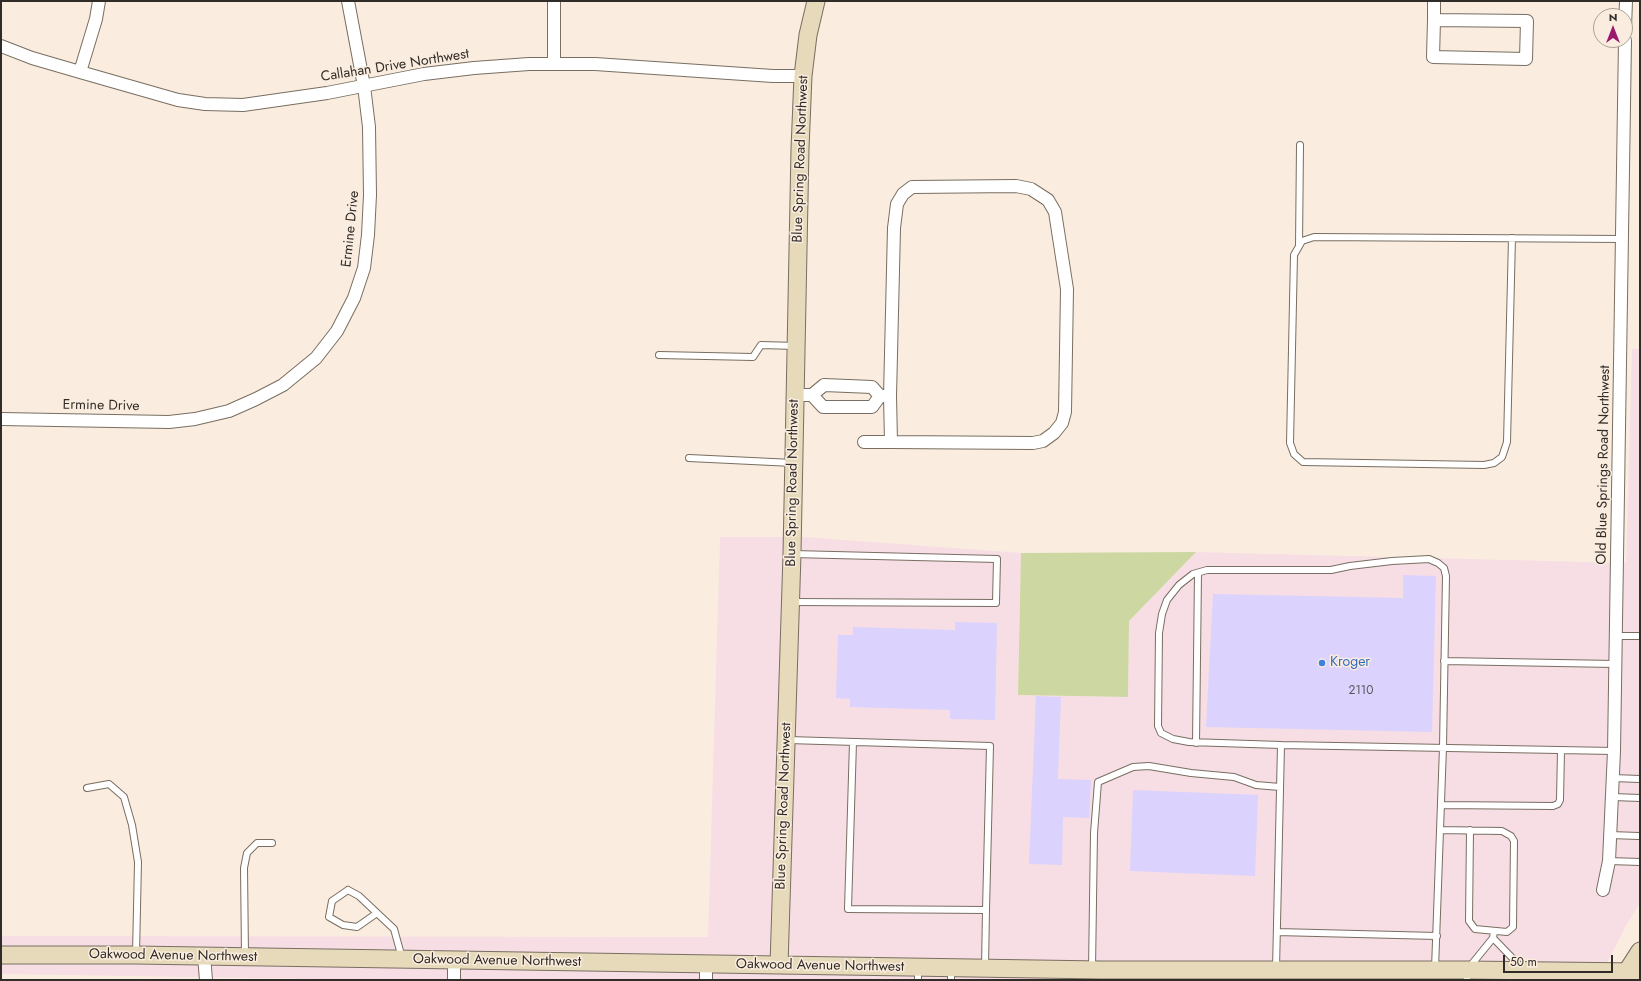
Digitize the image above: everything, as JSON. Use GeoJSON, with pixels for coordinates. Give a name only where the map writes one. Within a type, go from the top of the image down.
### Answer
{"type":"FeatureCollection","features":[{"type":"Feature","properties":{"kind":"street"},"geometry":{"type":"LineString","coordinates":[[80,72],[96,20],[99,1]]}},
{"type":"Feature","properties":{"kind":"street","name":"Ermine Drive"},"geometry":{"type":"LineString","coordinates":[[1,419],[169,422],[195,419],[229,411],[256,399],[283,385],[316,358],[337,331],[354,298],[364,268],[368,235],[370,195],[369,127],[364,86],[348,1]]}},
{"type":"Feature","properties":{"kind":"street"},"geometry":{"type":"LineString","coordinates":[[554,1],[554,64]]}},
{"type":"Feature","properties":{"kind":"street","name":"Blue Spring Road Northwest"},"geometry":{"type":"LineString","coordinates":[[780,965],[791,602],[800,149],[803,76],[808,35],[816,1]]}},
{"type":"Feature","properties":{"kind":"street"},"geometry":{"type":"LineString","coordinates":[[1434,1],[1433,57],[1526,59],[1527,21],[1434,20]]}},
{"type":"Feature","properties":{"kind":"street","name":"Callahan Drive Northwest"},"geometry":{"type":"LineString","coordinates":[[1,46],[32,58],[178,100],[205,104],[243,105],[327,93],[424,74],[467,69],[554,64],[594,64],[773,76],[803,76]]}},
{"type":"Feature","properties":{"kind":"street","name":"Old Blue Springs Road Northwest"},"geometry":{"type":"LineString","coordinates":[[1603,890],[1609,861],[1613,797],[1625,48]]}},
{"type":"Feature","properties":{"kind":"street"},"geometry":{"type":"LineString","coordinates":[[864,442],[1033,444],[1043,441],[1054,433],[1062,423],[1065,412],[1067,289],[1055,212],[1048,200],[1031,189],[1016,186],[912,187],[903,194],[897,204],[894,228],[885,396],[891,442]]}},
{"type":"Feature","properties":{"kind":"street"},"geometry":{"type":"LineString","coordinates":[[795,395],[812,395],[824,385],[872,387],[885,396]]}},
{"type":"Feature","properties":{"kind":"street"},"geometry":{"type":"LineString","coordinates":[[812,395],[823,407],[872,407],[885,396]]}},
{"type":"Feature","properties":{"kind":"street"},"geometry":{"type":"LineString","coordinates":[[1522,976],[1630,975],[1640,951]]}},
{"type":"Feature","properties":{"kind":"street","name":"Oakwood Avenue Northwest"},"geometry":{"type":"LineString","coordinates":[[1,955],[136,955],[454,960],[706,972],[780,965],[918,974],[951,974],[985,969],[1070,972],[1237,973],[1276,970],[1435,970],[1467,975],[1503,971],[1522,976]]}},
{"type":"Feature","properties":{"kind":"street"},"geometry":{"type":"LineString","coordinates":[[204,956],[206,980]]}},
{"type":"Feature","properties":{"kind":"street"},"geometry":{"type":"LineString","coordinates":[[454,960],[454,980]]}},
{"type":"Feature","properties":{"kind":"lane"},"geometry":{"type":"LineString","coordinates":[[1299,248],[1300,145]]}},
{"type":"Feature","properties":{"kind":"lane"},"geometry":{"type":"LineString","coordinates":[[1512,238],[1507,442],[1502,457],[1494,463],[1484,465],[1303,462],[1294,454],[1290,443],[1294,255],[1302,241],[1314,237],[1512,238],[1622,239]]}},
{"type":"Feature","properties":{"kind":"lane"},"geometry":{"type":"LineString","coordinates":[[659,355],[753,357],[761,345],[796,346]]}},
{"type":"Feature","properties":{"kind":"lane"},"geometry":{"type":"LineString","coordinates":[[689,458],[794,463]]}},
{"type":"Feature","properties":{"kind":"lane"},"geometry":{"type":"LineString","coordinates":[[791,602],[996,603],[996,559],[792,554]]}},
{"type":"Feature","properties":{"kind":"lane"},"geometry":{"type":"LineString","coordinates":[[1435,970],[1443,747],[1446,576],[1444,568],[1438,563],[1429,559],[1392,561],[1331,570],[1207,570],[1193,574],[1180,585],[1167,600],[1162,614],[1159,633],[1158,726],[1161,733],[1173,739],[1196,743],[1443,747],[1614,751]]}},
{"type":"Feature","properties":{"kind":"lane"},"geometry":{"type":"LineString","coordinates":[[1196,743],[1198,573]]}},
{"type":"Feature","properties":{"kind":"lane"},"geometry":{"type":"LineString","coordinates":[[1615,636],[1640,636]]}},
{"type":"Feature","properties":{"kind":"lane"},"geometry":{"type":"LineString","coordinates":[[1444,661],[1615,664]]}},
{"type":"Feature","properties":{"kind":"lane"},"geometry":{"type":"LineString","coordinates":[[786,740],[990,746],[985,969]]}},
{"type":"Feature","properties":{"kind":"lane"},"geometry":{"type":"LineString","coordinates":[[853,742],[848,909],[986,910]]}},
{"type":"Feature","properties":{"kind":"lane"},"geometry":{"type":"LineString","coordinates":[[1276,970],[1281,745]]}},
{"type":"Feature","properties":{"kind":"lane"},"geometry":{"type":"LineString","coordinates":[[1441,805],[1553,806],[1558,804],[1560,800],[1561,750]]}},
{"type":"Feature","properties":{"kind":"lane"},"geometry":{"type":"LineString","coordinates":[[1098,972],[1094,833],[1098,782],[1133,767],[1149,766],[1191,773],[1234,777],[1256,785],[1280,787]]}},
{"type":"Feature","properties":{"kind":"lane"},"geometry":{"type":"LineString","coordinates":[[1613,778],[1640,779]]}},
{"type":"Feature","properties":{"kind":"lane"},"geometry":{"type":"LineString","coordinates":[[87,788],[110,784],[124,798],[132,825],[138,862],[136,955]]}},
{"type":"Feature","properties":{"kind":"lane"},"geometry":{"type":"LineString","coordinates":[[1613,797],[1640,798]]}},
{"type":"Feature","properties":{"kind":"lane"},"geometry":{"type":"LineString","coordinates":[[1440,830],[1470,830],[1502,831],[1508,833],[1514,841],[1514,927],[1507,932],[1494,934],[1475,929],[1469,921],[1470,830]]}},
{"type":"Feature","properties":{"kind":"lane"},"geometry":{"type":"LineString","coordinates":[[1610,835],[1640,836]]}},
{"type":"Feature","properties":{"kind":"lane"},"geometry":{"type":"LineString","coordinates":[[245,957],[244,868],[247,853],[257,844],[272,844]]}},
{"type":"Feature","properties":{"kind":"lane"},"geometry":{"type":"LineString","coordinates":[[1609,861],[1640,862]]}},
{"type":"Feature","properties":{"kind":"lane"},"geometry":{"type":"LineString","coordinates":[[377,913],[357,927],[343,925],[329,917],[332,901],[348,890],[359,896],[394,929],[402,959]]}},
{"type":"Feature","properties":{"kind":"lane"},"geometry":{"type":"LineString","coordinates":[[1277,932],[1436,936]]}},
{"type":"Feature","properties":{"kind":"lane"},"geometry":{"type":"LineString","coordinates":[[1467,975],[1494,934]]}},
{"type":"Feature","properties":{"kind":"lane"},"geometry":{"type":"LineString","coordinates":[[1494,934],[1522,976]]}},
{"type":"Feature","properties":{"kind":"shaded area"},"geometry":{"type":"Polygon","coordinates":[[[1632,349],[1640,349],[1640,903],[1627,924],[1598,980],[386,980],[1,974],[1,936],[708,937],[720,537],[805,537],[1021,553],[1018,695],[1128,697],[1129,621],[1196,552],[1626,563],[1632,349]]]}},
{"type":"Feature","properties":{"kind":"green space"},"geometry":{"type":"Polygon","coordinates":[[[1196,552],[1129,621],[1128,697],[1018,695],[1021,553],[1196,552]]]}},
{"type":"Feature","properties":{"kind":"building","name":"Kroger"},"geometry":{"type":"Polygon","coordinates":[[[1403,575],[1436,576],[1432,732],[1206,727],[1213,594],[1403,598],[1403,575]]]}},
{"type":"Feature","properties":{"kind":"building"},"geometry":{"type":"Polygon","coordinates":[[[955,622],[997,623],[995,720],[950,719],[950,710],[850,707],[850,699],[836,698],[838,635],[853,635],[853,627],[955,630],[955,622]]]}},
{"type":"Feature","properties":{"kind":"building"},"geometry":{"type":"Polygon","coordinates":[[[1036,696],[1061,697],[1058,779],[1091,780],[1089,818],[1063,817],[1062,865],[1029,864],[1036,696]]]}},
{"type":"Feature","properties":{"kind":"building"},"geometry":{"type":"Polygon","coordinates":[[[1133,790],[1258,795],[1255,876],[1130,871],[1133,790]]]}},
{"type":"Feature","properties":{"kind":"place","name":"Kroger"},"geometry":{"type":"Point","coordinates":[1322,663]}}]}
